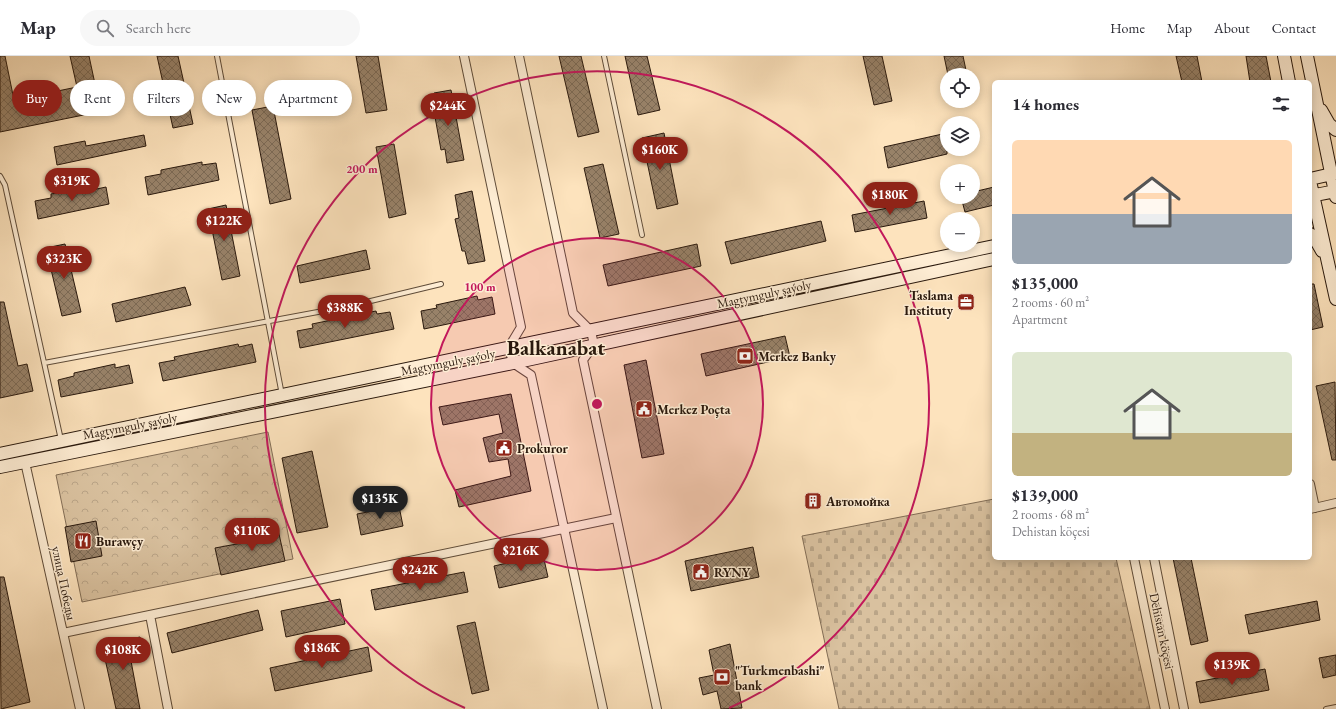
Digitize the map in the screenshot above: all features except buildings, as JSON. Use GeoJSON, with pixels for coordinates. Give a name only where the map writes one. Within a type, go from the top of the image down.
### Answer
{"type":"FeatureCollection","features":[{"type":"Feature","properties":{"kind":"street"},"geometry":{"type":"LineString","coordinates":[[464,56],[521,327],[509,347],[513,363],[531,375],[603,709]]}},
{"type":"Feature","properties":{"kind":"street"},"geometry":{"type":"LineString","coordinates":[[519,56],[573,313],[591,331],[594,345],[583,360],[657,709]]}},
{"type":"Feature","properties":{"kind":"street"},"geometry":{"type":"LineString","coordinates":[[1284,56],[1290,80]]}},
{"type":"Feature","properties":{"kind":"street"},"geometry":{"type":"LineString","coordinates":[[1307,56],[1334,173],[1336,193],[1312,195],[1336,299]]}},
{"type":"Feature","properties":{"kind":"street"},"geometry":{"type":"LineString","coordinates":[[1317,104],[1330,124],[1336,130]]}},
{"type":"Feature","properties":{"kind":"street"},"geometry":{"type":"LineString","coordinates":[[1312,179],[1334,173]]}},
{"type":"Feature","properties":{"kind":"street"},"geometry":{"type":"LineString","coordinates":[[1312,236],[1328,260]]}},
{"type":"Feature","properties":{"kind":"street","name":"Magtymguly şaýoly"},"geometry":{"type":"LineString","coordinates":[[0,454],[992,246]]}},
{"type":"Feature","properties":{"kind":"street","name":"Magtymguly şaýoly"},"geometry":{"type":"LineString","coordinates":[[0,467],[513,363],[992,259]]}},
{"type":"Feature","properties":{"kind":"street","name":"улица Победы"},"geometry":{"type":"LineString","coordinates":[[25,462],[80,709]]}},
{"type":"Feature","properties":{"kind":"street"},"geometry":{"type":"LineString","coordinates":[[1313,508],[1336,503]]}},
{"type":"Feature","properties":{"kind":"street"},"geometry":{"type":"LineString","coordinates":[[63,633],[616,518]]}},
{"type":"Feature","properties":{"kind":"street","name":"Dehistan köçesi"},"geometry":{"type":"LineString","coordinates":[[1134,560],[1165,709]]}},
{"type":"Feature","properties":{"kind":"street","name":"Dehistan köçesi"},"geometry":{"type":"LineString","coordinates":[[1154,560],[1184,709]]}},
{"type":"Feature","properties":{"kind":"street"},"geometry":{"type":"LineString","coordinates":[[150,615],[168,709]]}},
{"type":"Feature","properties":{"kind":"lane"},"geometry":{"type":"LineString","coordinates":[[217,56],[282,395]]}},
{"type":"Feature","properties":{"kind":"lane"},"geometry":{"type":"LineString","coordinates":[[604,56],[642,235]]}},
{"type":"Feature","properties":{"kind":"lane"},"geometry":{"type":"LineString","coordinates":[[0,176],[6,185],[62,441]]}},
{"type":"Feature","properties":{"kind":"lane"},"geometry":{"type":"LineString","coordinates":[[44,363],[268,323],[350,306],[440,284]]}},
{"type":"Feature","properties":{"kind":"lane"},"geometry":{"type":"LineString","coordinates":[[1326,709],[1336,707]]}},
{"type":"Feature","properties":{"kind":"green space"},"geometry":{"type":"Polygon","coordinates":[[[268,432],[293,559],[82,602],[56,475],[268,432]]]}},
{"type":"Feature","properties":{"kind":"green space"},"geometry":{"type":"Polygon","coordinates":[[[992,499],[992,560],[1116,560],[1150,709],[839,709],[802,536],[992,499]]]}},
{"type":"Feature","properties":{"kind":"place","name":"Taslama Instituty"},"geometry":{"type":"Point","coordinates":[966,302]}},
{"type":"Feature","properties":{"kind":"place","name":"Merkez Banky"},"geometry":{"type":"Point","coordinates":[745,356]}},
{"type":"Feature","properties":{"kind":"place","name":"Merkez Poçta"},"geometry":{"type":"Point","coordinates":[644,409]}},
{"type":"Feature","properties":{"kind":"place","name":"Prokuror"},"geometry":{"type":"Point","coordinates":[504,448]}},
{"type":"Feature","properties":{"kind":"place","name":"Автомойка"},"geometry":{"type":"Point","coordinates":[813,501]}},
{"type":"Feature","properties":{"kind":"place","name":"Burawçy"},"geometry":{"type":"Point","coordinates":[83,541]}},
{"type":"Feature","properties":{"kind":"place","name":"RYNY"},"geometry":{"type":"Point","coordinates":[701,572]}},
{"type":"Feature","properties":{"kind":"place","name":"\"Turkmenbashi\" bank"},"geometry":{"type":"Point","coordinates":[722,677]}},
{"type":"Feature","properties":{"kind":"district","name":"Balkanabat"},"geometry":{"type":"Point","coordinates":[556,347]}}]}
